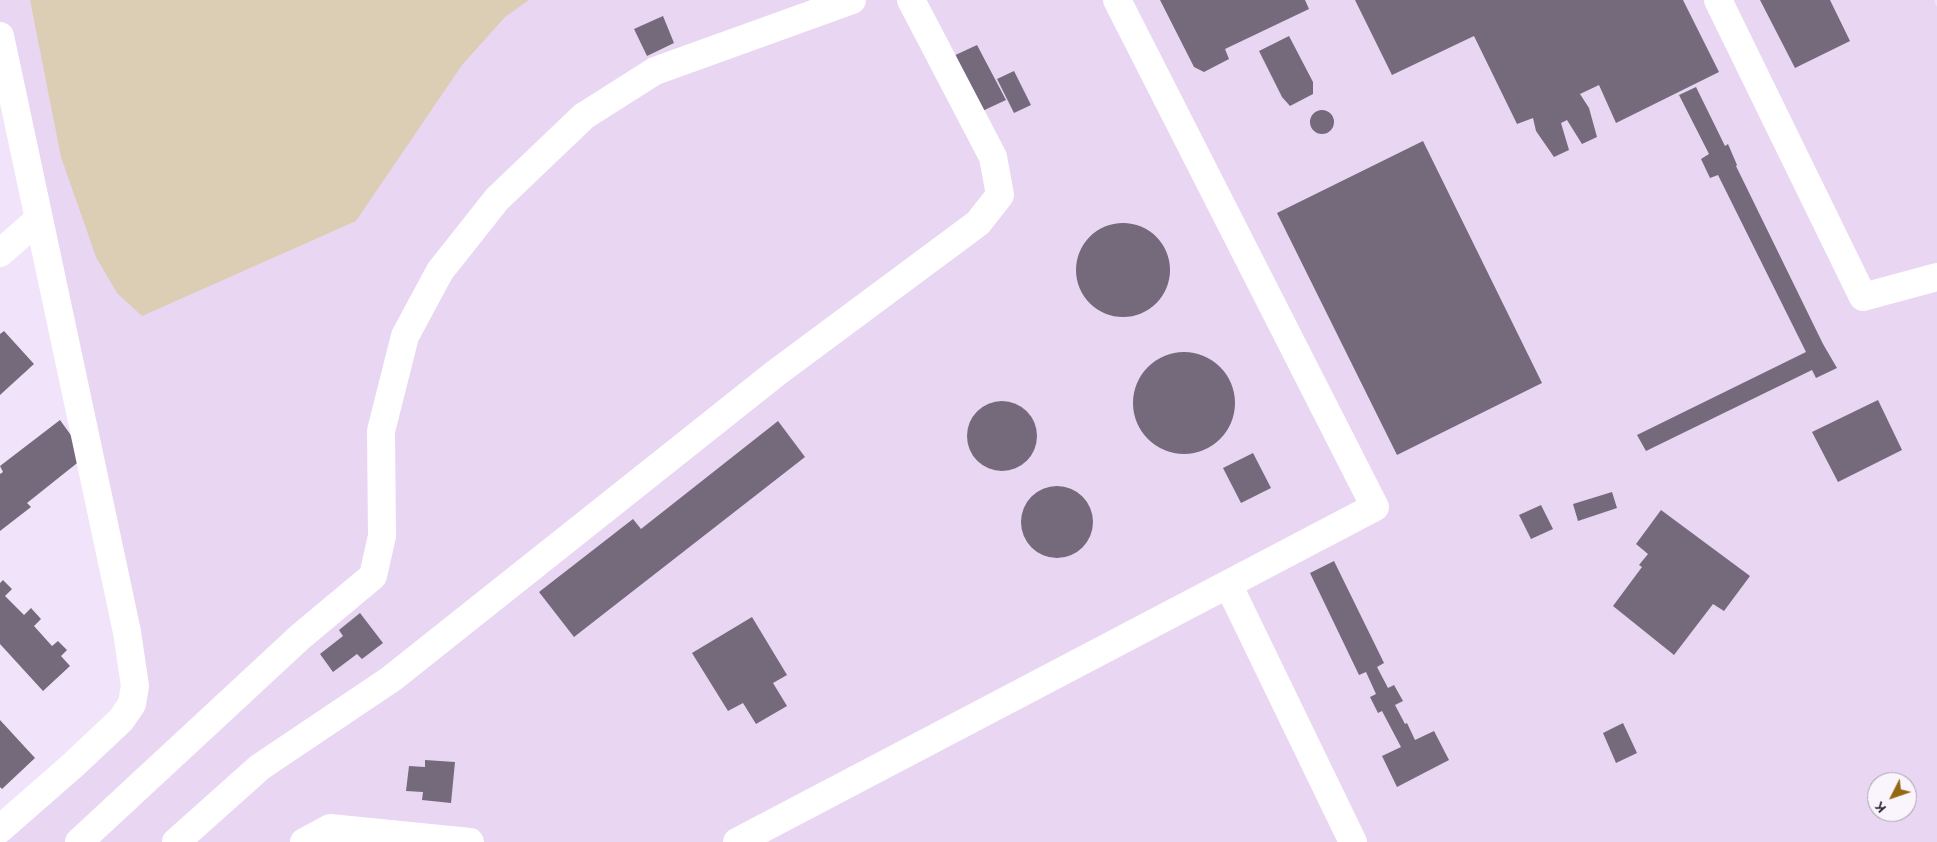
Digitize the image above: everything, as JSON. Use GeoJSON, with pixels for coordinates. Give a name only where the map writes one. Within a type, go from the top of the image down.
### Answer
{"type":"FeatureCollection","features":[{"type":"Feature","properties":{"kind":"street"},"geometry":{"type":"LineString","coordinates":[[79,842],[300,638],[373,576],[382,536],[381,430],[406,336],[440,271],[497,199],[584,116],[655,71],[852,0]]}},
{"type":"Feature","properties":{"kind":"street"},"geometry":{"type":"LineString","coordinates":[[176,842],[260,767],[390,679],[776,373],[978,223],[1000,195],[993,158],[911,0]]}},
{"type":"Feature","properties":{"kind":"street"},"geometry":{"type":"LineString","coordinates":[[737,842],[1376,506],[1117,0]]}},
{"type":"Feature","properties":{"kind":"street"},"geometry":{"type":"LineString","coordinates":[[1718,0],[1863,297],[1937,277]]}},
{"type":"Feature","properties":{"kind":"street"},"geometry":{"type":"LineString","coordinates":[[0,36],[3,66],[39,218],[127,632],[135,686],[132,704],[121,720],[0,829]]}},
{"type":"Feature","properties":{"kind":"street"},"geometry":{"type":"LineString","coordinates":[[0,253],[39,218]]}},
{"type":"Feature","properties":{"kind":"street"},"geometry":{"type":"LineString","coordinates":[[1228,584],[1352,842]]}},
{"type":"Feature","properties":{"kind":"street"},"geometry":{"type":"LineString","coordinates":[[304,842],[330,828],[470,842]]}},
{"type":"Feature","properties":{"kind":"shaded area"},"geometry":{"type":"Polygon","coordinates":[[[0,0],[1934,0],[1937,7],[1937,842],[5,842],[146,700],[0,35],[0,0]]]}},
{"type":"Feature","properties":{"kind":"shaded area"},"geometry":{"type":"Polygon","coordinates":[[[30,0],[529,0],[505,17],[462,65],[356,221],[142,316],[117,293],[96,257],[61,157],[30,0]]]}},
{"type":"Feature","properties":{"kind":"building"},"geometry":{"type":"Polygon","coordinates":[[[1160,0],[1305,0],[1309,9],[1225,49],[1229,59],[1204,72],[1194,67],[1160,0]]]}},
{"type":"Feature","properties":{"kind":"building"},"geometry":{"type":"Polygon","coordinates":[[[1355,0],[1683,0],[1719,72],[1616,123],[1599,85],[1580,94],[1589,108],[1597,137],[1582,144],[1567,120],[1561,123],[1569,150],[1554,157],[1536,131],[1533,118],[1517,124],[1474,36],[1392,75],[1355,0]]]}},
{"type":"Feature","properties":{"kind":"building"},"geometry":{"type":"Polygon","coordinates":[[[1760,0],[1830,0],[1850,41],[1795,68],[1760,0]]]}},
{"type":"Feature","properties":{"kind":"building"},"geometry":{"type":"Polygon","coordinates":[[[663,16],[674,43],[647,56],[634,29],[663,16]]]}},
{"type":"Feature","properties":{"kind":"building"},"geometry":{"type":"Polygon","coordinates":[[[1289,36],[1313,82],[1313,94],[1290,106],[1282,97],[1259,51],[1289,36]]]}},
{"type":"Feature","properties":{"kind":"building"},"geometry":{"type":"Polygon","coordinates":[[[977,45],[1006,100],[976,114],[949,58],[977,45]]]}},
{"type":"Feature","properties":{"kind":"building"},"geometry":{"type":"Polygon","coordinates":[[[1014,71],[1031,105],[1014,113],[997,79],[1014,71]]]}},
{"type":"Feature","properties":{"kind":"building"},"geometry":{"type":"Polygon","coordinates":[[[1696,87],[1725,146],[1728,144],[1736,166],[1823,344],[1837,368],[1816,378],[1812,370],[1646,451],[1637,435],[1806,352],[1718,175],[1710,178],[1701,159],[1709,154],[1679,95],[1696,87]]]}},
{"type":"Feature","properties":{"kind":"building"},"geometry":{"type":"Polygon","coordinates":[[[1322,110],[1331,113],[1334,122],[1331,131],[1322,134],[1313,131],[1310,122],[1313,113],[1322,110]]]}},
{"type":"Feature","properties":{"kind":"building"},"geometry":{"type":"Polygon","coordinates":[[[1423,141],[1542,383],[1397,455],[1277,213],[1423,141]]]}},
{"type":"Feature","properties":{"kind":"building"},"geometry":{"type":"Polygon","coordinates":[[[1114,223],[1132,223],[1157,236],[1167,252],[1170,270],[1167,288],[1157,304],[1132,317],[1114,317],[1089,304],[1076,279],[1076,261],[1089,236],[1114,223]]]}},
{"type":"Feature","properties":{"kind":"building"},"geometry":{"type":"Polygon","coordinates":[[[4,331],[34,364],[0,395],[0,334],[4,331]]]}},
{"type":"Feature","properties":{"kind":"building"},"geometry":{"type":"Polygon","coordinates":[[[1184,352],[1203,356],[1220,367],[1231,384],[1235,403],[1231,422],[1220,439],[1203,450],[1184,454],[1165,450],[1148,439],[1137,422],[1133,403],[1137,384],[1148,367],[1165,356],[1184,352]]]}},
{"type":"Feature","properties":{"kind":"building"},"geometry":{"type":"Polygon","coordinates":[[[1878,400],[1902,450],[1838,482],[1812,432],[1878,400]]]}},
{"type":"Feature","properties":{"kind":"building"},"geometry":{"type":"Polygon","coordinates":[[[1002,401],[1015,404],[1027,411],[1034,423],[1037,436],[1034,449],[1027,461],[1015,468],[1002,471],[989,468],[977,461],[970,449],[967,436],[970,423],[977,411],[989,404],[1002,401]]]}},
{"type":"Feature","properties":{"kind":"building"},"geometry":{"type":"Polygon","coordinates":[[[60,420],[86,456],[27,503],[31,507],[0,531],[0,474],[3,472],[0,466],[60,420]]]}},
{"type":"Feature","properties":{"kind":"building"},"geometry":{"type":"Polygon","coordinates":[[[778,421],[805,457],[574,637],[539,592],[633,519],[641,529],[778,421]]]}},
{"type":"Feature","properties":{"kind":"building"},"geometry":{"type":"Polygon","coordinates":[[[1253,453],[1271,488],[1241,503],[1223,468],[1253,453]]]}},
{"type":"Feature","properties":{"kind":"building"},"geometry":{"type":"Polygon","coordinates":[[[1057,486],[1077,492],[1087,502],[1093,522],[1087,542],[1077,552],[1057,558],[1037,552],[1027,542],[1021,522],[1027,502],[1037,492],[1057,486]]]}},
{"type":"Feature","properties":{"kind":"building"},"geometry":{"type":"Polygon","coordinates":[[[1612,492],[1617,508],[1578,521],[1573,504],[1612,492]]]}},
{"type":"Feature","properties":{"kind":"building"},"geometry":{"type":"Polygon","coordinates":[[[1541,505],[1553,529],[1531,539],[1519,515],[1541,505]]]}},
{"type":"Feature","properties":{"kind":"building"},"geometry":{"type":"Polygon","coordinates":[[[1661,510],[1750,576],[1724,611],[1713,604],[1674,655],[1613,606],[1642,567],[1639,565],[1648,554],[1636,544],[1661,510]]]}},
{"type":"Feature","properties":{"kind":"building"},"geometry":{"type":"Polygon","coordinates":[[[1334,561],[1384,663],[1377,667],[1388,688],[1394,685],[1403,701],[1395,705],[1405,724],[1407,723],[1415,740],[1434,731],[1449,760],[1397,787],[1382,756],[1401,747],[1382,711],[1378,713],[1370,697],[1376,694],[1366,672],[1359,675],[1310,573],[1334,561]]]}},
{"type":"Feature","properties":{"kind":"building"},"geometry":{"type":"Polygon","coordinates":[[[3,580],[12,589],[5,596],[24,615],[31,608],[41,619],[34,626],[52,646],[58,641],[67,650],[61,656],[70,666],[43,691],[0,644],[0,583],[3,580]]]}},
{"type":"Feature","properties":{"kind":"building"},"geometry":{"type":"Polygon","coordinates":[[[360,613],[383,643],[362,659],[357,654],[333,672],[320,654],[343,636],[339,630],[360,613]]]}},
{"type":"Feature","properties":{"kind":"building"},"geometry":{"type":"Polygon","coordinates":[[[752,617],[787,675],[773,683],[787,706],[756,724],[743,703],[728,711],[692,653],[752,617]]]}},
{"type":"Feature","properties":{"kind":"building"},"geometry":{"type":"Polygon","coordinates":[[[0,720],[35,758],[2,789],[0,787],[0,720]]]}},
{"type":"Feature","properties":{"kind":"building"},"geometry":{"type":"Polygon","coordinates":[[[1623,723],[1637,753],[1616,763],[1603,733],[1623,723]]]}},
{"type":"Feature","properties":{"kind":"building"},"geometry":{"type":"Polygon","coordinates":[[[425,760],[455,762],[451,803],[422,800],[423,792],[406,791],[409,766],[425,767],[425,760]]]}}]}
